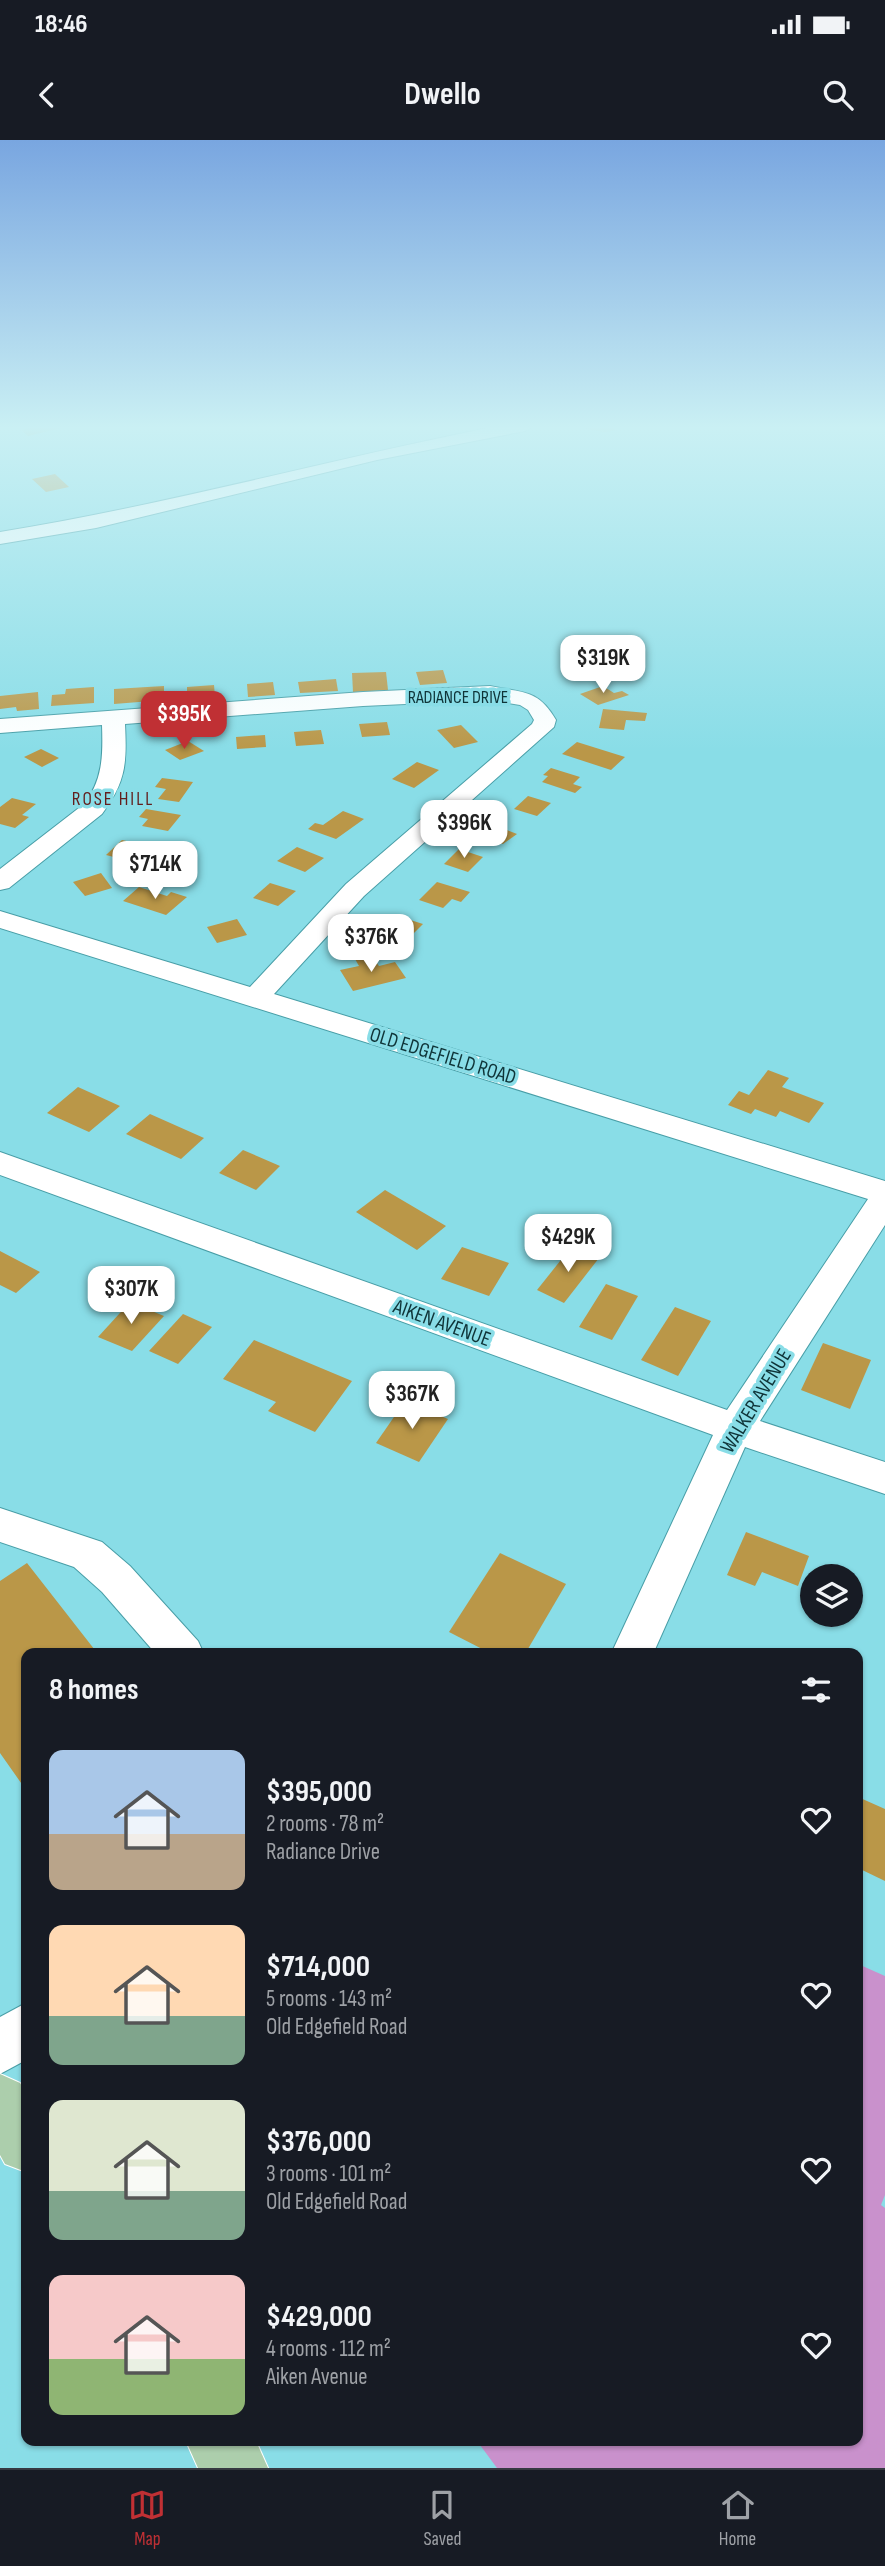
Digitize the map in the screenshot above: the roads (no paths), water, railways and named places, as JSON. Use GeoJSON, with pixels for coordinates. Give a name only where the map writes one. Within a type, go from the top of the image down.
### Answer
{"type":"FeatureCollection","features":[{"type":"Feature","properties":{"kind":"main road"},"geometry":{"type":"LineString","coordinates":[[0,2103],[21,2135]]}},
{"type":"Feature","properties":{"kind":"street"},"geometry":{"type":"LineString","coordinates":[[0,538],[20,535]]}},
{"type":"Feature","properties":{"kind":"street","name":"RADIANCE DRIVE"},"geometry":{"type":"LineString","coordinates":[[0,726],[490,693],[527,700],[543,712],[543,727],[355,890],[255,998]]}},
{"type":"Feature","properties":{"kind":"street"},"geometry":{"type":"LineString","coordinates":[[0,882],[93,809],[104,797],[114,774],[113,717]]}},
{"type":"Feature","properties":{"kind":"street","name":"OLD EDGEFIELD ROAD"},"geometry":{"type":"LineString","coordinates":[[0,919],[885,1193]]}},
{"type":"Feature","properties":{"kind":"street","name":"AIKEN AVENUE"},"geometry":{"type":"LineString","coordinates":[[0,1163],[736,1428],[885,1478]]}},
{"type":"Feature","properties":{"kind":"street","name":"WALKER AVENUE"},"geometry":{"type":"LineString","coordinates":[[635,1648],[736,1428],[885,1199]]}},
{"type":"Feature","properties":{"kind":"street"},"geometry":{"type":"LineString","coordinates":[[0,1525],[88,1554],[116,1578],[178,1648]]}},
{"type":"Feature","properties":{"kind":"street"},"geometry":{"type":"LineString","coordinates":[[0,2049],[21,2032]]}},
{"type":"Feature","properties":{"kind":"district","name":"ROSE HILL"},"geometry":{"type":"Point","coordinates":[113,799]}}]}
